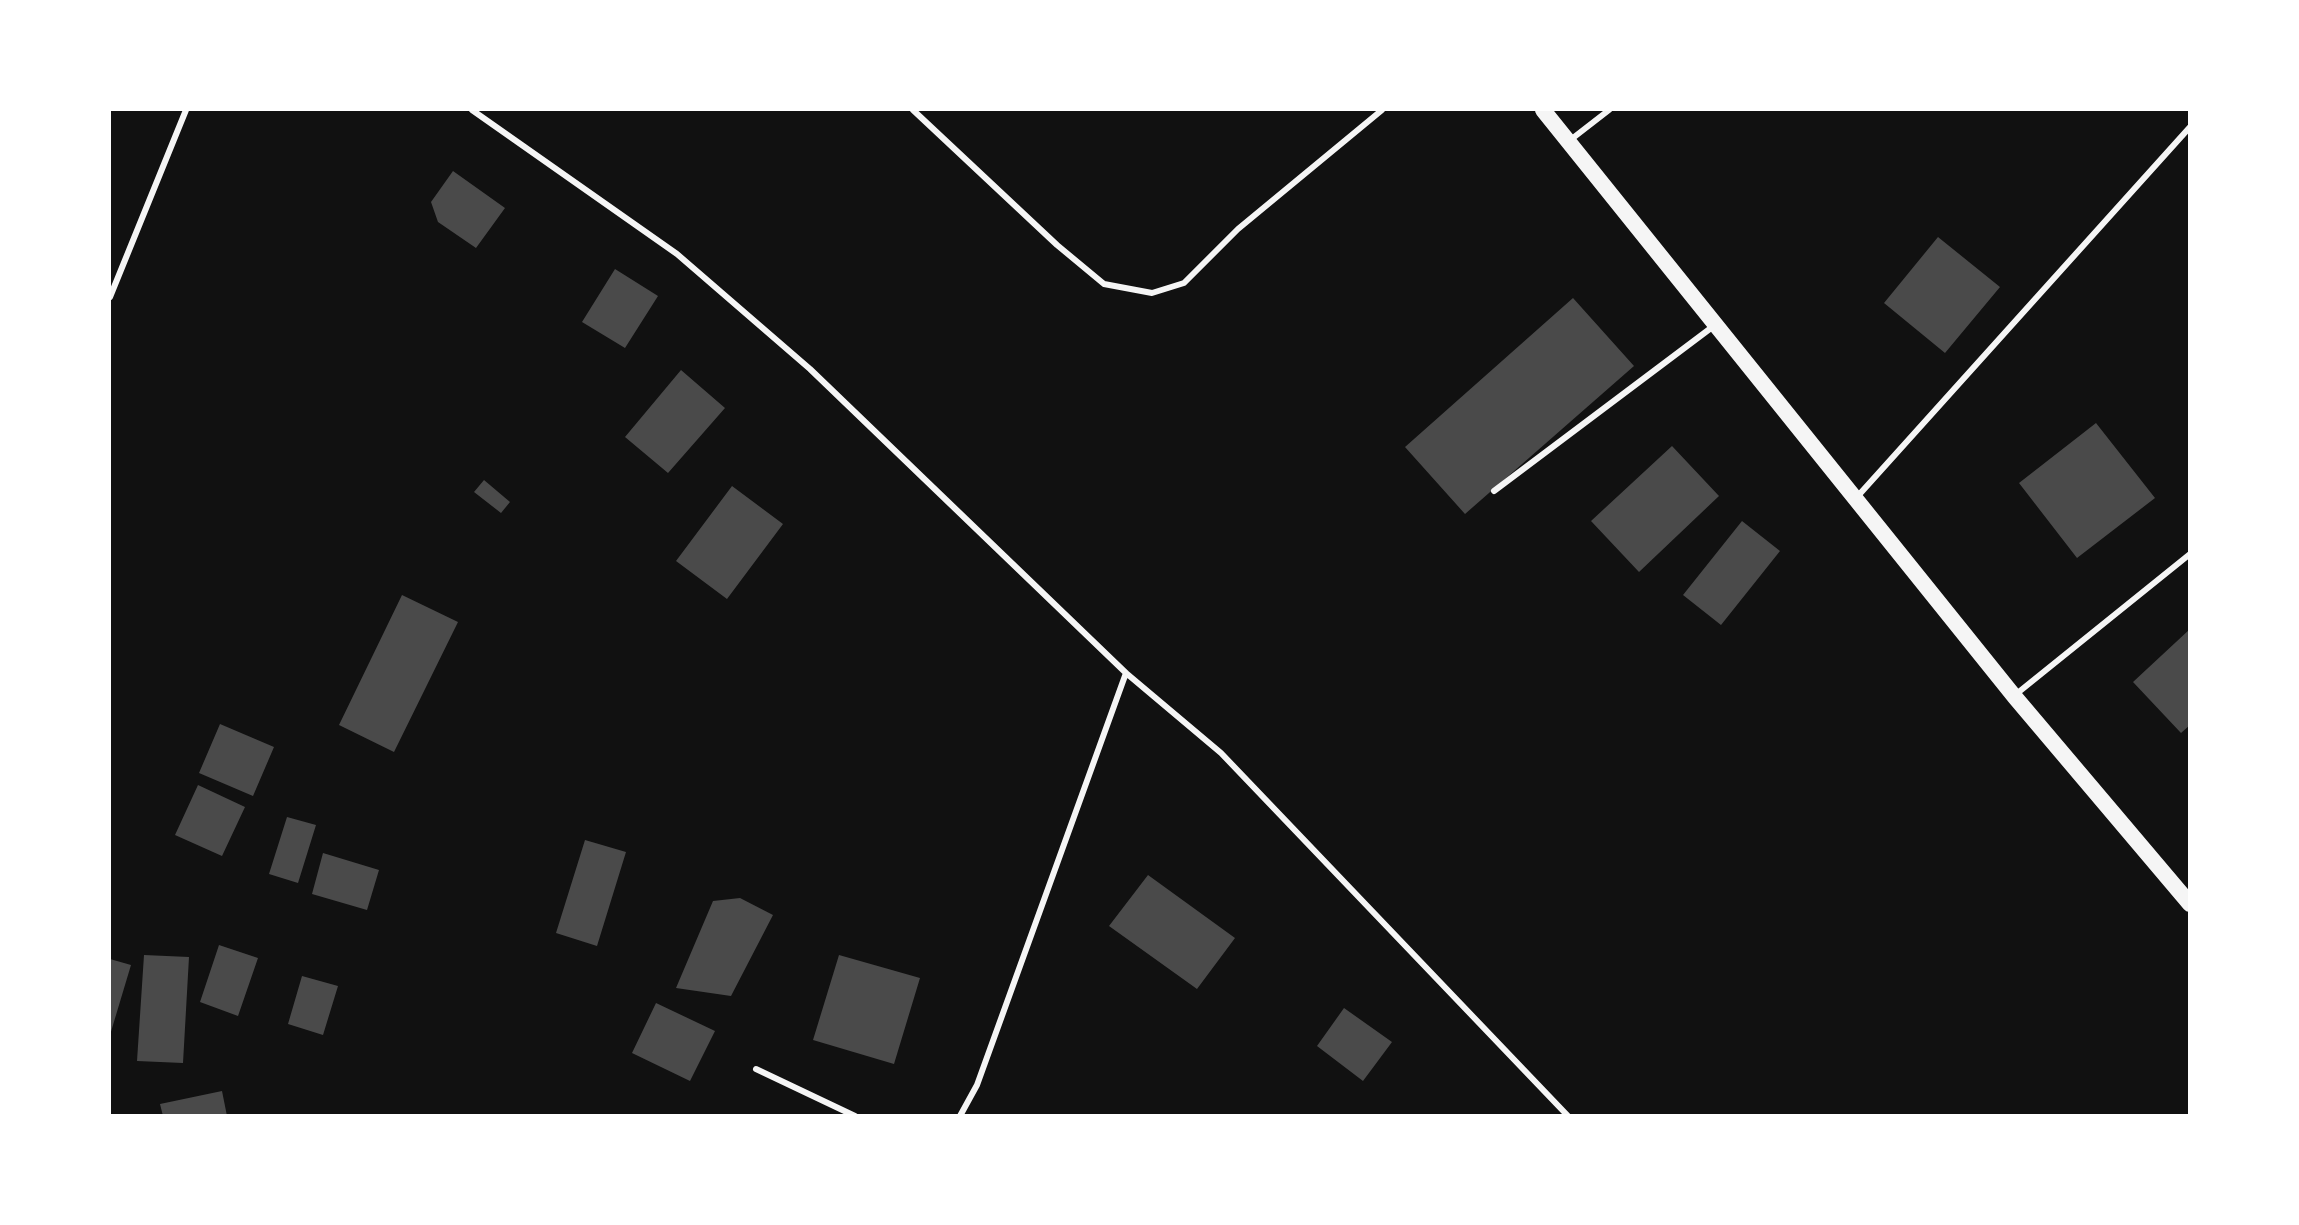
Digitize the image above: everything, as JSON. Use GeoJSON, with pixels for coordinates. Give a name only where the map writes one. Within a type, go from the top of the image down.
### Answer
{"type":"FeatureCollection","features":[{"type":"Feature","properties":{"kind":"highway"},"geometry":{"type":"LineString","coordinates":[[1544,110],[2014,696],[2190,904]]}},
{"type":"Feature","properties":{"kind":"street"},"geometry":{"type":"LineString","coordinates":[[110,297],[186,110]]}},
{"type":"Feature","properties":{"kind":"street"},"geometry":{"type":"LineString","coordinates":[[472,110],[677,254],[810,369],[1126,673],[1221,753],[1568,1116]]}},
{"type":"Feature","properties":{"kind":"street"},"geometry":{"type":"LineString","coordinates":[[913,110],[1057,245],[1104,284],[1152,293],[1184,283],[1238,229],[1382,110]]}},
{"type":"Feature","properties":{"kind":"street"},"geometry":{"type":"LineString","coordinates":[[1568,141],[1609,110]]}},
{"type":"Feature","properties":{"kind":"street"},"geometry":{"type":"LineString","coordinates":[[1856,499],[2190,127]]}},
{"type":"Feature","properties":{"kind":"street"},"geometry":{"type":"LineString","coordinates":[[1494,491],[1716,325]]}},
{"type":"Feature","properties":{"kind":"street"},"geometry":{"type":"LineString","coordinates":[[2014,696],[2190,554]]}},
{"type":"Feature","properties":{"kind":"street"},"geometry":{"type":"LineString","coordinates":[[960,1116],[977,1085],[1126,673]]}},
{"type":"Feature","properties":{"kind":"street"},"geometry":{"type":"LineString","coordinates":[[756,1069],[855,1116]]}},
{"type":"Feature","properties":{"kind":"building"},"geometry":{"type":"Polygon","coordinates":[[[453,171],[505,208],[476,248],[438,222],[431,202],[453,171]]]}},
{"type":"Feature","properties":{"kind":"building"},"geometry":{"type":"Polygon","coordinates":[[[1938,237],[2000,287],[1945,353],[1884,303],[1938,237]]]}},
{"type":"Feature","properties":{"kind":"building"},"geometry":{"type":"Polygon","coordinates":[[[615,269],[658,296],[625,348],[582,322],[615,269]]]}},
{"type":"Feature","properties":{"kind":"building"},"geometry":{"type":"Polygon","coordinates":[[[1573,298],[1634,366],[1465,514],[1405,447],[1573,298]]]}},
{"type":"Feature","properties":{"kind":"building"},"geometry":{"type":"Polygon","coordinates":[[[681,370],[725,408],[668,473],[625,437],[681,370]]]}},
{"type":"Feature","properties":{"kind":"building"},"geometry":{"type":"Polygon","coordinates":[[[2096,423],[2155,498],[2077,558],[2019,483],[2096,423]]]}},
{"type":"Feature","properties":{"kind":"building"},"geometry":{"type":"Polygon","coordinates":[[[1672,446],[1719,496],[1639,572],[1591,521],[1672,446]]]}},
{"type":"Feature","properties":{"kind":"building"},"geometry":{"type":"Polygon","coordinates":[[[484,480],[510,502],[501,513],[474,492],[484,480]]]}},
{"type":"Feature","properties":{"kind":"building"},"geometry":{"type":"Polygon","coordinates":[[[732,486],[783,524],[727,599],[676,561],[732,486]]]}},
{"type":"Feature","properties":{"kind":"building"},"geometry":{"type":"Polygon","coordinates":[[[1742,521],[1780,551],[1721,625],[1683,595],[1742,521]]]}},
{"type":"Feature","properties":{"kind":"building"},"geometry":{"type":"Polygon","coordinates":[[[402,595],[458,622],[394,752],[339,725],[402,595]]]}},
{"type":"Feature","properties":{"kind":"building"},"geometry":{"type":"Polygon","coordinates":[[[2190,629],[2190,725],[2181,733],[2133,682],[2190,629]]]}},
{"type":"Feature","properties":{"kind":"building"},"geometry":{"type":"Polygon","coordinates":[[[220,724],[274,747],[253,796],[199,773],[220,724]]]}},
{"type":"Feature","properties":{"kind":"building"},"geometry":{"type":"Polygon","coordinates":[[[198,785],[245,807],[222,856],[175,835],[198,785]]]}},
{"type":"Feature","properties":{"kind":"building"},"geometry":{"type":"Polygon","coordinates":[[[287,817],[316,825],[298,883],[269,874],[287,817]]]}},
{"type":"Feature","properties":{"kind":"building"},"geometry":{"type":"Polygon","coordinates":[[[585,840],[626,852],[597,946],[556,933],[585,840]]]}},
{"type":"Feature","properties":{"kind":"building"},"geometry":{"type":"Polygon","coordinates":[[[323,853],[379,870],[367,910],[312,894],[323,853]]]}},
{"type":"Feature","properties":{"kind":"building"},"geometry":{"type":"Polygon","coordinates":[[[1148,875],[1235,938],[1197,989],[1109,926],[1148,875]]]}},
{"type":"Feature","properties":{"kind":"building"},"geometry":{"type":"Polygon","coordinates":[[[740,898],[773,915],[731,996],[676,988],[713,901],[740,898]]]}},
{"type":"Feature","properties":{"kind":"building"},"geometry":{"type":"Polygon","coordinates":[[[219,945],[258,958],[238,1016],[200,1002],[219,945]]]}},
{"type":"Feature","properties":{"kind":"building"},"geometry":{"type":"Polygon","coordinates":[[[144,955],[189,957],[183,1063],[137,1061],[144,955]]]}},
{"type":"Feature","properties":{"kind":"building"},"geometry":{"type":"Polygon","coordinates":[[[839,955],[920,978],[894,1064],[813,1040],[839,955]]]}},
{"type":"Feature","properties":{"kind":"building"},"geometry":{"type":"Polygon","coordinates":[[[110,959],[131,965],[110,1035],[110,959]]]}},
{"type":"Feature","properties":{"kind":"building"},"geometry":{"type":"Polygon","coordinates":[[[302,976],[338,986],[323,1035],[288,1024],[302,976]]]}},
{"type":"Feature","properties":{"kind":"building"},"geometry":{"type":"Polygon","coordinates":[[[656,1003],[715,1031],[690,1081],[632,1053],[656,1003]]]}},
{"type":"Feature","properties":{"kind":"building"},"geometry":{"type":"Polygon","coordinates":[[[1344,1008],[1392,1042],[1363,1081],[1317,1046],[1344,1008]]]}},
{"type":"Feature","properties":{"kind":"building"},"geometry":{"type":"Polygon","coordinates":[[[222,1091],[227,1116],[163,1116],[160,1104],[222,1091]]]}}]}
